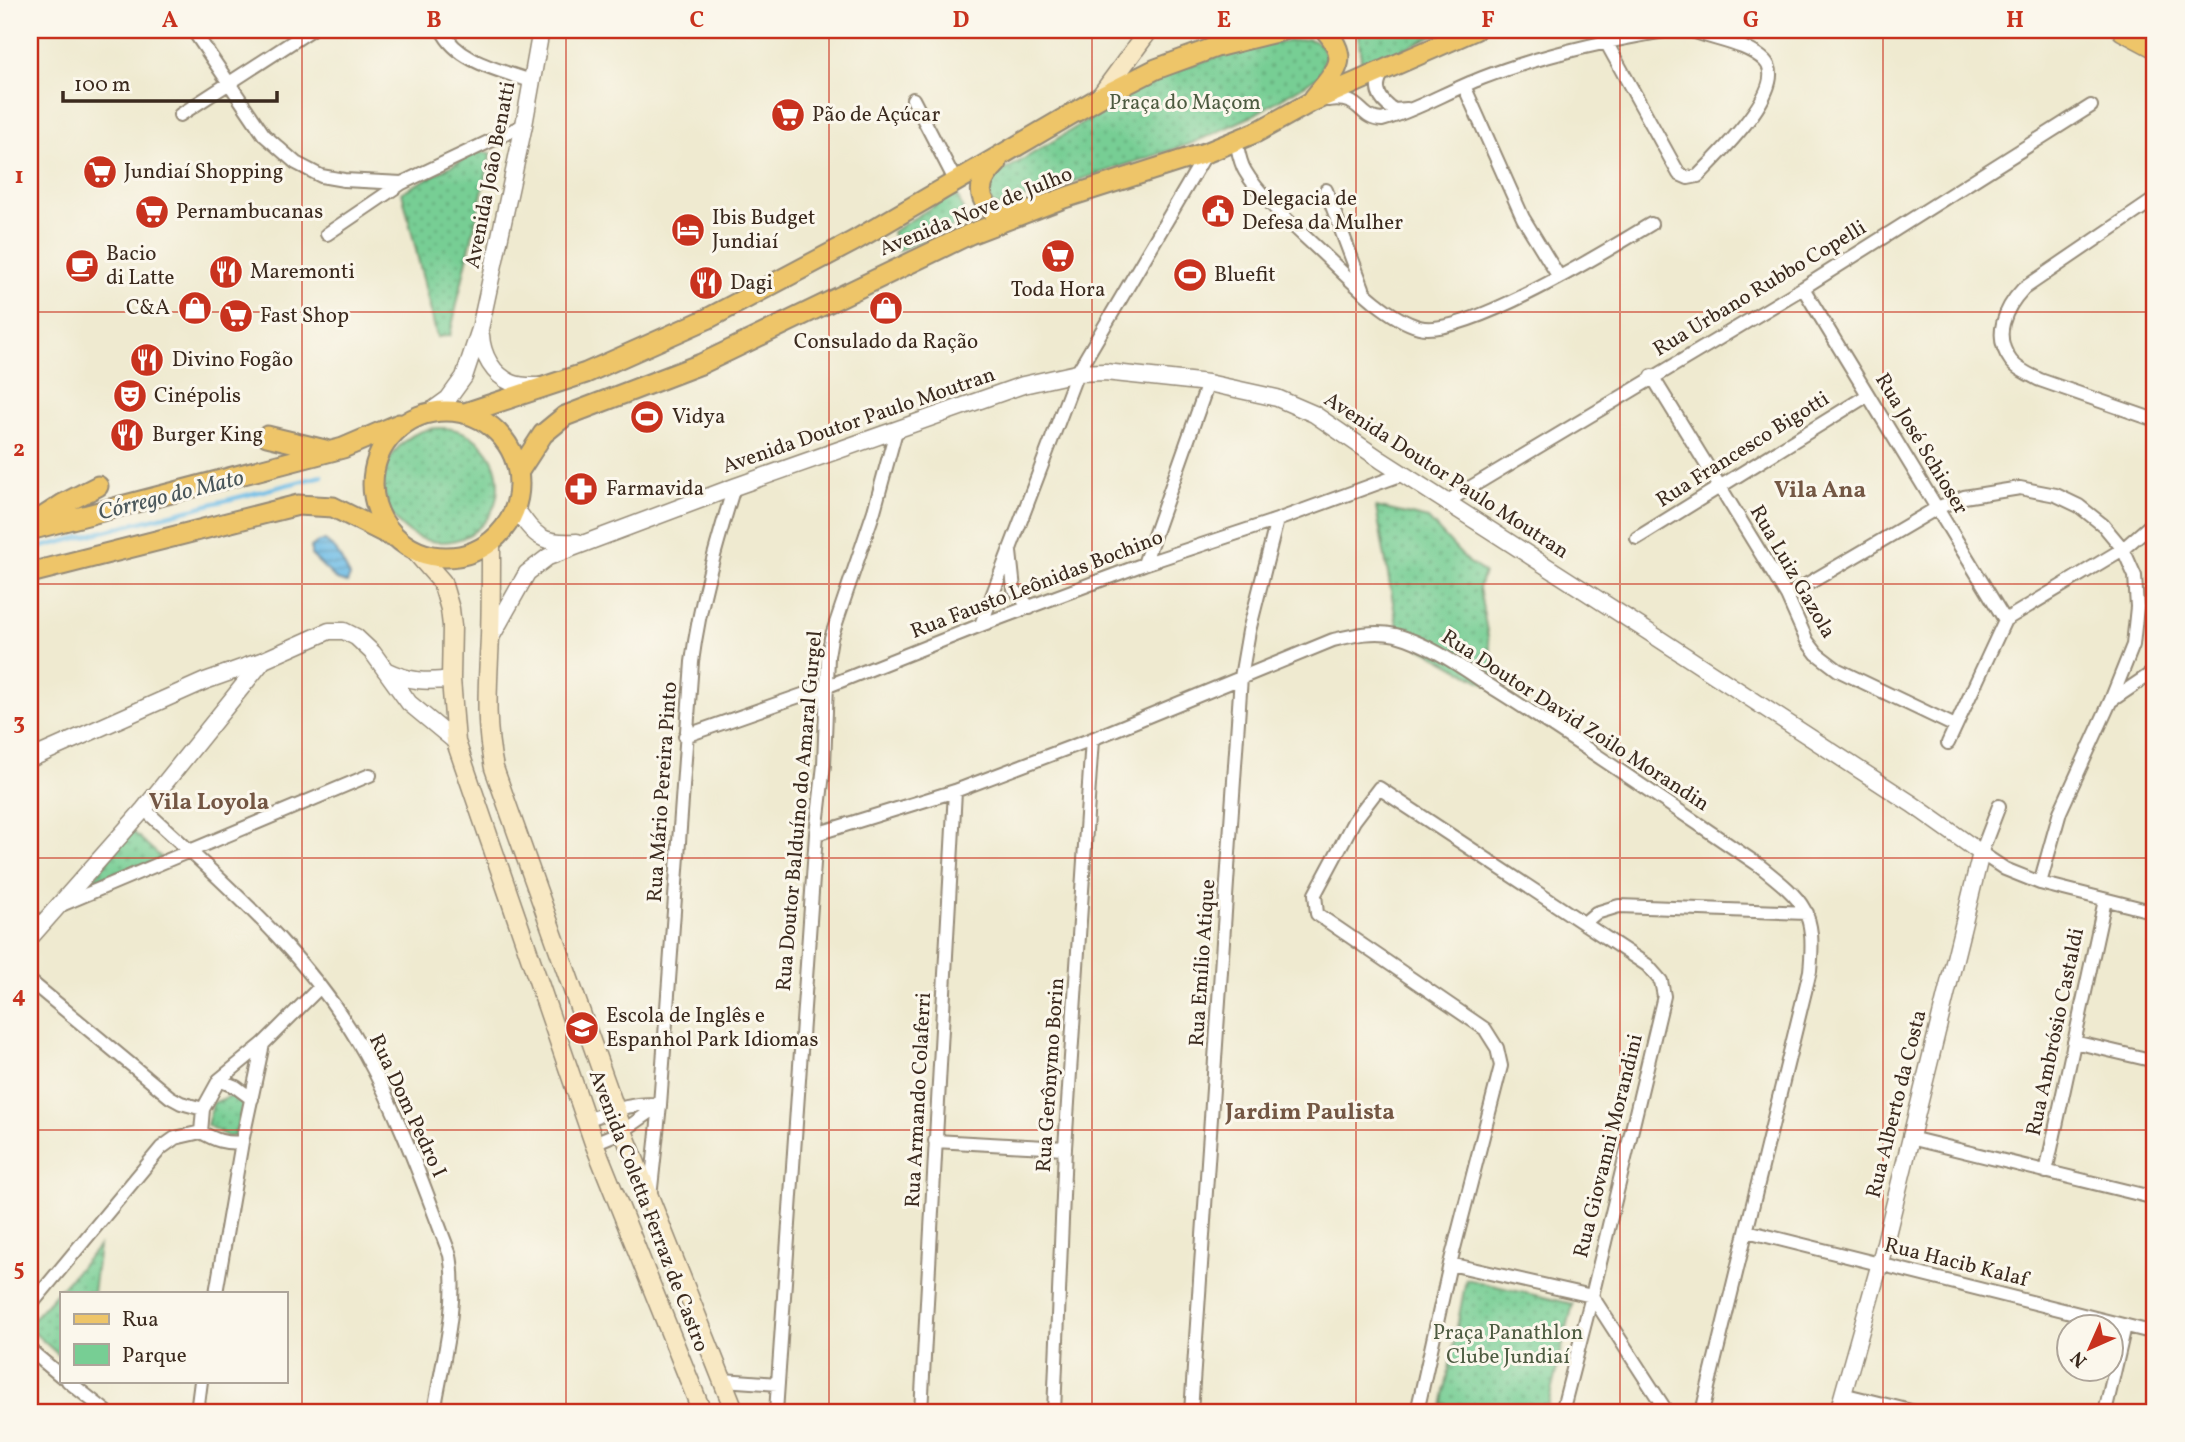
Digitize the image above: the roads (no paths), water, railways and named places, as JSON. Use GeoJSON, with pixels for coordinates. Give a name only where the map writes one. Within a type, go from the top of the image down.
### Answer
{"type":"FeatureCollection","features":[{"type":"Feature","properties":{"kind":"highway"},"geometry":{"type":"LineString","coordinates":[[2123,30],[2155,47]]}},
{"type":"Feature","properties":{"kind":"main road"},"geometry":{"type":"LineString","coordinates":[[1099,98],[1149,30]]}},
{"type":"Feature","properties":{"kind":"main road","name":"Avenida Nove de Julho"},"geometry":{"type":"LineString","coordinates":[[466,413],[586,373],[707,318],[865,234],[1099,98],[1178,60],[1257,32],[1284,30]]}},
{"type":"Feature","properties":{"kind":"main road"},"geometry":{"type":"LineString","coordinates":[[1311,102],[1334,74],[1340,60],[1338,45],[1325,30]]}},
{"type":"Feature","properties":{"kind":"main road","name":"Avenida Nove de Julho"},"geometry":{"type":"LineString","coordinates":[[519,471],[536,442],[565,416],[701,364],[970,234],[1236,141],[1311,102],[1475,30]]}},
{"type":"Feature","properties":{"kind":"main road"},"geometry":{"type":"LineString","coordinates":[[1005,155],[986,174],[980,186],[987,206],[993,212],[998,216],[1016,216]]}},
{"type":"Feature","properties":{"kind":"main road"},"geometry":{"type":"LineString","coordinates":[[30,528],[330,451],[422,415],[448,410],[466,413],[484,421],[505,439],[514,454],[519,471],[520,490],[510,522],[491,543],[470,554],[435,558],[414,551],[397,538],[333,506],[298,505],[30,573]]}},
{"type":"Feature","properties":{"kind":"main road"},"geometry":{"type":"LineString","coordinates":[[397,538],[384,523],[375,504],[373,484],[376,464],[384,445],[396,429],[422,415]]}},
{"type":"Feature","properties":{"kind":"main road"},"geometry":{"type":"LineString","coordinates":[[268,436],[330,451]]}},
{"type":"Feature","properties":{"kind":"main road"},"geometry":{"type":"LineString","coordinates":[[30,528],[62,504],[97,486]]}},
{"type":"Feature","properties":{"kind":"main road","name":"Avenida Coletta Ferraz de Castro"},"geometry":{"type":"LineString","coordinates":[[491,543],[486,700],[494,768],[623,1131],[735,1412]]}},
{"type":"Feature","properties":{"kind":"main road","name":"Avenida Coletta Ferraz de Castro"},"geometry":{"type":"LineString","coordinates":[[414,551],[442,582],[446,594],[452,626],[451,679],[456,742],[594,1143],[702,1412]]}},
{"type":"Feature","properties":{"kind":"street"},"geometry":{"type":"LineString","coordinates":[[193,30],[264,135],[296,163],[321,176],[402,183]]}},
{"type":"Feature","properties":{"kind":"street"},"geometry":{"type":"LineString","coordinates":[[180,115],[310,30]]}},
{"type":"Feature","properties":{"kind":"street"},"geometry":{"type":"LineString","coordinates":[[442,30],[456,49],[472,60],[531,81]]}},
{"type":"Feature","properties":{"kind":"street","name":"Avenida João Benatti"},"geometry":{"type":"LineString","coordinates":[[422,415],[448,399],[464,377],[480,329],[524,125],[541,30]]}},
{"type":"Feature","properties":{"kind":"street"},"geometry":{"type":"LineString","coordinates":[[1311,102],[1349,99],[1374,120],[1382,120],[1514,67],[1606,42],[1670,30]]}},
{"type":"Feature","properties":{"kind":"street"},"geometry":{"type":"LineString","coordinates":[[1606,42],[1679,174],[1688,178],[1698,176],[1743,128],[1766,93],[1771,72],[1766,62],[1751,52],[1690,30]]}},
{"type":"Feature","properties":{"kind":"street"},"geometry":{"type":"LineString","coordinates":[[1388,67],[1378,83],[1380,98],[1394,110],[1415,108]]}},
{"type":"Feature","properties":{"kind":"street"},"geometry":{"type":"LineString","coordinates":[[1464,86],[1523,218],[1559,277]]}},
{"type":"Feature","properties":{"kind":"street"},"geometry":{"type":"LineString","coordinates":[[913,99],[956,182]]}},
{"type":"Feature","properties":{"kind":"street","name":"Rua Urbano Rubbo Copelli"},"geometry":{"type":"LineString","coordinates":[[1446,502],[1652,376],[1803,288],[2091,106]]}},
{"type":"Feature","properties":{"kind":"street"},"geometry":{"type":"LineString","coordinates":[[327,234],[402,183],[524,125]]}},
{"type":"Feature","properties":{"kind":"street"},"geometry":{"type":"LineString","coordinates":[[1236,141],[1243,169],[1251,180],[1364,293],[1405,322],[1421,328],[1433,329],[1477,316],[1559,277],[1651,224]]}},
{"type":"Feature","properties":{"kind":"street"},"geometry":{"type":"LineString","coordinates":[[981,625],[1077,373],[1208,152]]}},
{"type":"Feature","properties":{"kind":"street"},"geometry":{"type":"LineString","coordinates":[[1326,190],[1364,293]]}},
{"type":"Feature","properties":{"kind":"street"},"geometry":{"type":"LineString","coordinates":[[2155,199],[2023,289],[2011,302],[2001,327],[2005,349],[2011,361],[2023,371],[2040,380],[2155,420]]}},
{"type":"Feature","properties":{"kind":"street","name":"Rua José Schioser"},"geometry":{"type":"LineString","coordinates":[[1803,288],[2006,620]]}},
{"type":"Feature","properties":{"kind":"street","name":"Avenida João Benatti"},"geometry":{"type":"LineString","coordinates":[[480,329],[481,348],[496,372],[512,383],[544,386]]}},
{"type":"Feature","properties":{"kind":"street","name":"Avenida Doutor Paulo Moutran"},"geometry":{"type":"LineString","coordinates":[[490,639],[527,573],[548,557],[734,487],[1023,385],[1077,373],[1105,372],[1208,383],[1277,398],[1314,414],[1912,804],[1980,853]]}},
{"type":"Feature","properties":{"kind":"street","name":"Rua Luiz Gazola"},"geometry":{"type":"LineString","coordinates":[[1652,376],[1787,596],[1807,641],[1827,663],[1838,670],[1955,726]]}},
{"type":"Feature","properties":{"kind":"street"},"geometry":{"type":"LineString","coordinates":[[1144,564],[1208,383]]}},
{"type":"Feature","properties":{"kind":"street","name":"Rua Francesco Bigotti"},"geometry":{"type":"LineString","coordinates":[[1637,538],[1868,395]]}},
{"type":"Feature","properties":{"kind":"street","name":"Rua Doutor Balduíno do Amaral Gurgel"},"geometry":{"type":"LineString","coordinates":[[776,1412],[816,834],[824,765],[828,656],[835,621],[874,511],[896,431]]}},
{"type":"Feature","properties":{"kind":"street","name":"Rua Fausto Leônidas Bochino"},"geometry":{"type":"LineString","coordinates":[[685,736],[828,686],[1144,564],[1403,474]]}},
{"type":"Feature","properties":{"kind":"street","name":"Rua Mário Pereira Pinto"},"geometry":{"type":"LineString","coordinates":[[650,1197],[660,1105],[685,736],[697,620],[734,487]]}},
{"type":"Feature","properties":{"kind":"street"},"geometry":{"type":"LineString","coordinates":[[1787,596],[1937,508],[1964,497],[2020,488],[2056,495],[2079,506],[2103,525],[2123,549],[2135,576],[2137,607],[2133,645],[2060,812],[2040,883]]}},
{"type":"Feature","properties":{"kind":"street"},"geometry":{"type":"LineString","coordinates":[[516,509],[534,532],[547,541],[586,541]]}},
{"type":"Feature","properties":{"kind":"street","name":"Rua Emílio Atique"},"geometry":{"type":"LineString","coordinates":[[1191,1412],[1241,677],[1248,631],[1277,520]]}},
{"type":"Feature","properties":{"kind":"street"},"geometry":{"type":"LineString","coordinates":[[1948,743],[2006,620],[2123,549],[2155,522]]}},
{"type":"Feature","properties":{"kind":"street"},"geometry":{"type":"LineString","coordinates":[[1010,545],[1013,589],[1030,608]]}},
{"type":"Feature","properties":{"kind":"street"},"geometry":{"type":"LineString","coordinates":[[30,759],[205,681],[264,660],[328,631],[344,631],[356,637],[373,653],[409,703],[456,742]]}},
{"type":"Feature","properties":{"kind":"street","name":"Rua Doutor David Zoilo Morandin"},"geometry":{"type":"LineString","coordinates":[[816,834],[955,791],[1092,739],[1333,640],[1379,632],[1399,636],[1427,647],[1551,724],[1760,866],[1789,889],[1807,913]]}},
{"type":"Feature","properties":{"kind":"street"},"geometry":{"type":"LineString","coordinates":[[30,938],[144,808],[264,660]]}},
{"type":"Feature","properties":{"kind":"street"},"geometry":{"type":"LineString","coordinates":[[385,670],[415,681],[451,679]]}},
{"type":"Feature","properties":{"kind":"street"},"geometry":{"type":"LineString","coordinates":[[2111,700],[2155,671]]}},
{"type":"Feature","properties":{"kind":"street","name":"Rua Gerônymo Borin"},"geometry":{"type":"LineString","coordinates":[[1054,1412],[1065,1148],[1092,739]]}},
{"type":"Feature","properties":{"kind":"street"},"geometry":{"type":"LineString","coordinates":[[59,906],[370,775]]}},
{"type":"Feature","properties":{"kind":"street","name":"Rua Giovanni Morandini"},"geometry":{"type":"LineString","coordinates":[[1450,1264],[1501,1066],[1497,1048],[1485,1028],[1317,914],[1315,894],[1354,821],[1380,788],[1647,965],[1661,981],[1664,996],[1562,1412]]}},
{"type":"Feature","properties":{"kind":"street","name":"Rua Armando Colaferri"},"geometry":{"type":"LineString","coordinates":[[921,1412],[955,791]]}},
{"type":"Feature","properties":{"kind":"street","name":"Rua Alberto da Costa"},"geometry":{"type":"LineString","coordinates":[[1838,1412],[1880,1263],[1980,853],[1999,806]]}},
{"type":"Feature","properties":{"kind":"street","name":"Rua Dom Pedro I"},"geometry":{"type":"LineString","coordinates":[[144,808],[286,945],[320,988],[364,1053],[409,1149],[453,1269],[452,1305],[434,1412]]}},
{"type":"Feature","properties":{"kind":"street"},"geometry":{"type":"LineString","coordinates":[[1980,853],[2005,869],[2040,883],[2155,912]]}},
{"type":"Feature","properties":{"kind":"street","name":"Rua Ambrósio Castaldi"},"geometry":{"type":"LineString","coordinates":[[2046,1172],[2105,900]]}},
{"type":"Feature","properties":{"kind":"street"},"geometry":{"type":"LineString","coordinates":[[1584,923],[1596,913],[1619,906],[1807,913],[1813,940],[1810,971],[1702,1412]]}},
{"type":"Feature","properties":{"kind":"street"},"geometry":{"type":"LineString","coordinates":[[30,981],[170,1097],[181,1104],[203,1109]]}},
{"type":"Feature","properties":{"kind":"street"},"geometry":{"type":"LineString","coordinates":[[201,1132],[203,1109],[219,1080],[263,1044],[320,988]]}},
{"type":"Feature","properties":{"kind":"street"},"geometry":{"type":"LineString","coordinates":[[2074,1042],[2155,1062]]}},
{"type":"Feature","properties":{"kind":"street"},"geometry":{"type":"LineString","coordinates":[[216,1292],[242,1142],[263,1044]]}},
{"type":"Feature","properties":{"kind":"street"},"geometry":{"type":"LineString","coordinates":[[219,1080],[236,1087],[252,1099]]}},
{"type":"Feature","properties":{"kind":"street"},"geometry":{"type":"LineString","coordinates":[[586,1120],[649,1103],[660,1105]]}},
{"type":"Feature","properties":{"kind":"street"},"geometry":{"type":"LineString","coordinates":[[594,1143],[623,1131],[660,1105]]}},
{"type":"Feature","properties":{"kind":"street"},"geometry":{"type":"LineString","coordinates":[[30,1306],[161,1148],[174,1139],[201,1132],[228,1144],[242,1142]]}},
{"type":"Feature","properties":{"kind":"street"},"geometry":{"type":"LineString","coordinates":[[1910,1138],[2155,1198]]}},
{"type":"Feature","properties":{"kind":"street"},"geometry":{"type":"LineString","coordinates":[[935,1141],[1065,1148]]}},
{"type":"Feature","properties":{"kind":"street","name":"Rua Hacib Kalaf"},"geometry":{"type":"LineString","coordinates":[[1746,1231],[2071,1312]]}},
{"type":"Feature","properties":{"kind":"street"},"geometry":{"type":"LineString","coordinates":[[1417,1412],[1450,1264],[1592,1296],[1667,1412]]}},
{"type":"Feature","properties":{"kind":"street","name":"Rua Hacib Kalaf"},"geometry":{"type":"LineString","coordinates":[[2126,1326],[2155,1333]]}},
{"type":"Feature","properties":{"kind":"street"},"geometry":{"type":"LineString","coordinates":[[30,1350],[60,1375]]}},
{"type":"Feature","properties":{"kind":"street"},"geometry":{"type":"LineString","coordinates":[[723,1380],[778,1384]]}},
{"type":"Feature","properties":{"kind":"street"},"geometry":{"type":"LineString","coordinates":[[69,1382],[107,1412]]}},
{"type":"Feature","properties":{"kind":"street"},"geometry":{"type":"LineString","coordinates":[[197,1412],[201,1382]]}},
{"type":"Feature","properties":{"kind":"street"},"geometry":{"type":"LineString","coordinates":[[2105,1412],[2112,1382]]}},
{"type":"Feature","properties":{"kind":"street"},"geometry":{"type":"LineString","coordinates":[[1842,1394],[1915,1412]]}},
{"type":"Feature","properties":{"kind":"water"},"geometry":{"type":"Polygon","coordinates":[[[325,541],[336,550],[350,576],[347,583],[337,580],[311,555],[311,547],[325,541]]]}},
{"type":"Feature","properties":{"kind":"waterway","name":"Córrego do Mato"},"geometry":{"type":"LineString","coordinates":[[30,550],[322,476]]}},
{"type":"Feature","properties":{"kind":"place","name":"Pão de Açúcar"},"geometry":{"type":"Point","coordinates":[788,115]}},
{"type":"Feature","properties":{"kind":"place","name":"Jundiaí Shopping"},"geometry":{"type":"Point","coordinates":[100,172]}},
{"type":"Feature","properties":{"kind":"place","name":"Delegacia de Defesa da Mulher"},"geometry":{"type":"Point","coordinates":[1218,211]}},
{"type":"Feature","properties":{"kind":"place","name":"Pernambucanas"},"geometry":{"type":"Point","coordinates":[152,212]}},
{"type":"Feature","properties":{"kind":"place","name":"Ibis Budget Jundiaí"},"geometry":{"type":"Point","coordinates":[688,230]}},
{"type":"Feature","properties":{"kind":"place","name":"Toda Hora"},"geometry":{"type":"Point","coordinates":[1058,256]}},
{"type":"Feature","properties":{"kind":"place","name":"Bacio di Latte"},"geometry":{"type":"Point","coordinates":[82,266]}},
{"type":"Feature","properties":{"kind":"place","name":"Maremonti"},"geometry":{"type":"Point","coordinates":[226,272]}},
{"type":"Feature","properties":{"kind":"place","name":"Bluefit"},"geometry":{"type":"Point","coordinates":[1190,275]}},
{"type":"Feature","properties":{"kind":"place","name":"Dagi"},"geometry":{"type":"Point","coordinates":[706,283]}},
{"type":"Feature","properties":{"kind":"place","name":"C&A"},"geometry":{"type":"Point","coordinates":[195,308]}},
{"type":"Feature","properties":{"kind":"place","name":"Consulado da Ração"},"geometry":{"type":"Point","coordinates":[886,308]}},
{"type":"Feature","properties":{"kind":"place","name":"Fast Shop"},"geometry":{"type":"Point","coordinates":[236,316]}},
{"type":"Feature","properties":{"kind":"place","name":"Divino Fogão"},"geometry":{"type":"Point","coordinates":[147,360]}},
{"type":"Feature","properties":{"kind":"place","name":"Cinépolis"},"geometry":{"type":"Point","coordinates":[130,396]}},
{"type":"Feature","properties":{"kind":"place","name":"Vidya"},"geometry":{"type":"Point","coordinates":[647,417]}},
{"type":"Feature","properties":{"kind":"place","name":"Burger King"},"geometry":{"type":"Point","coordinates":[127,435]}},
{"type":"Feature","properties":{"kind":"place","name":"Farmavida"},"geometry":{"type":"Point","coordinates":[581,489]}},
{"type":"Feature","properties":{"kind":"place","name":"Escola de Inglês e Espanhol Park Idiomas"},"geometry":{"type":"Point","coordinates":[582,1028]}},
{"type":"Feature","properties":{"kind":"district","name":"Vila Ana"},"geometry":{"type":"Point","coordinates":[1820,491]}},
{"type":"Feature","properties":{"kind":"district","name":"Vila Loyola"},"geometry":{"type":"Point","coordinates":[209,803]}},
{"type":"Feature","properties":{"kind":"district","name":"Jardim Paulista"},"geometry":{"type":"Point","coordinates":[1310,1113]}},
{"type":"Feature","properties":{"kind":"park label","name":"Praça do Maçom"},"geometry":{"type":"Point","coordinates":[1185,103]}},
{"type":"Feature","properties":{"kind":"park label","name":"Praça Panathlon Clube Jundiaí"},"geometry":{"type":"Point","coordinates":[1508,1345]}}]}
